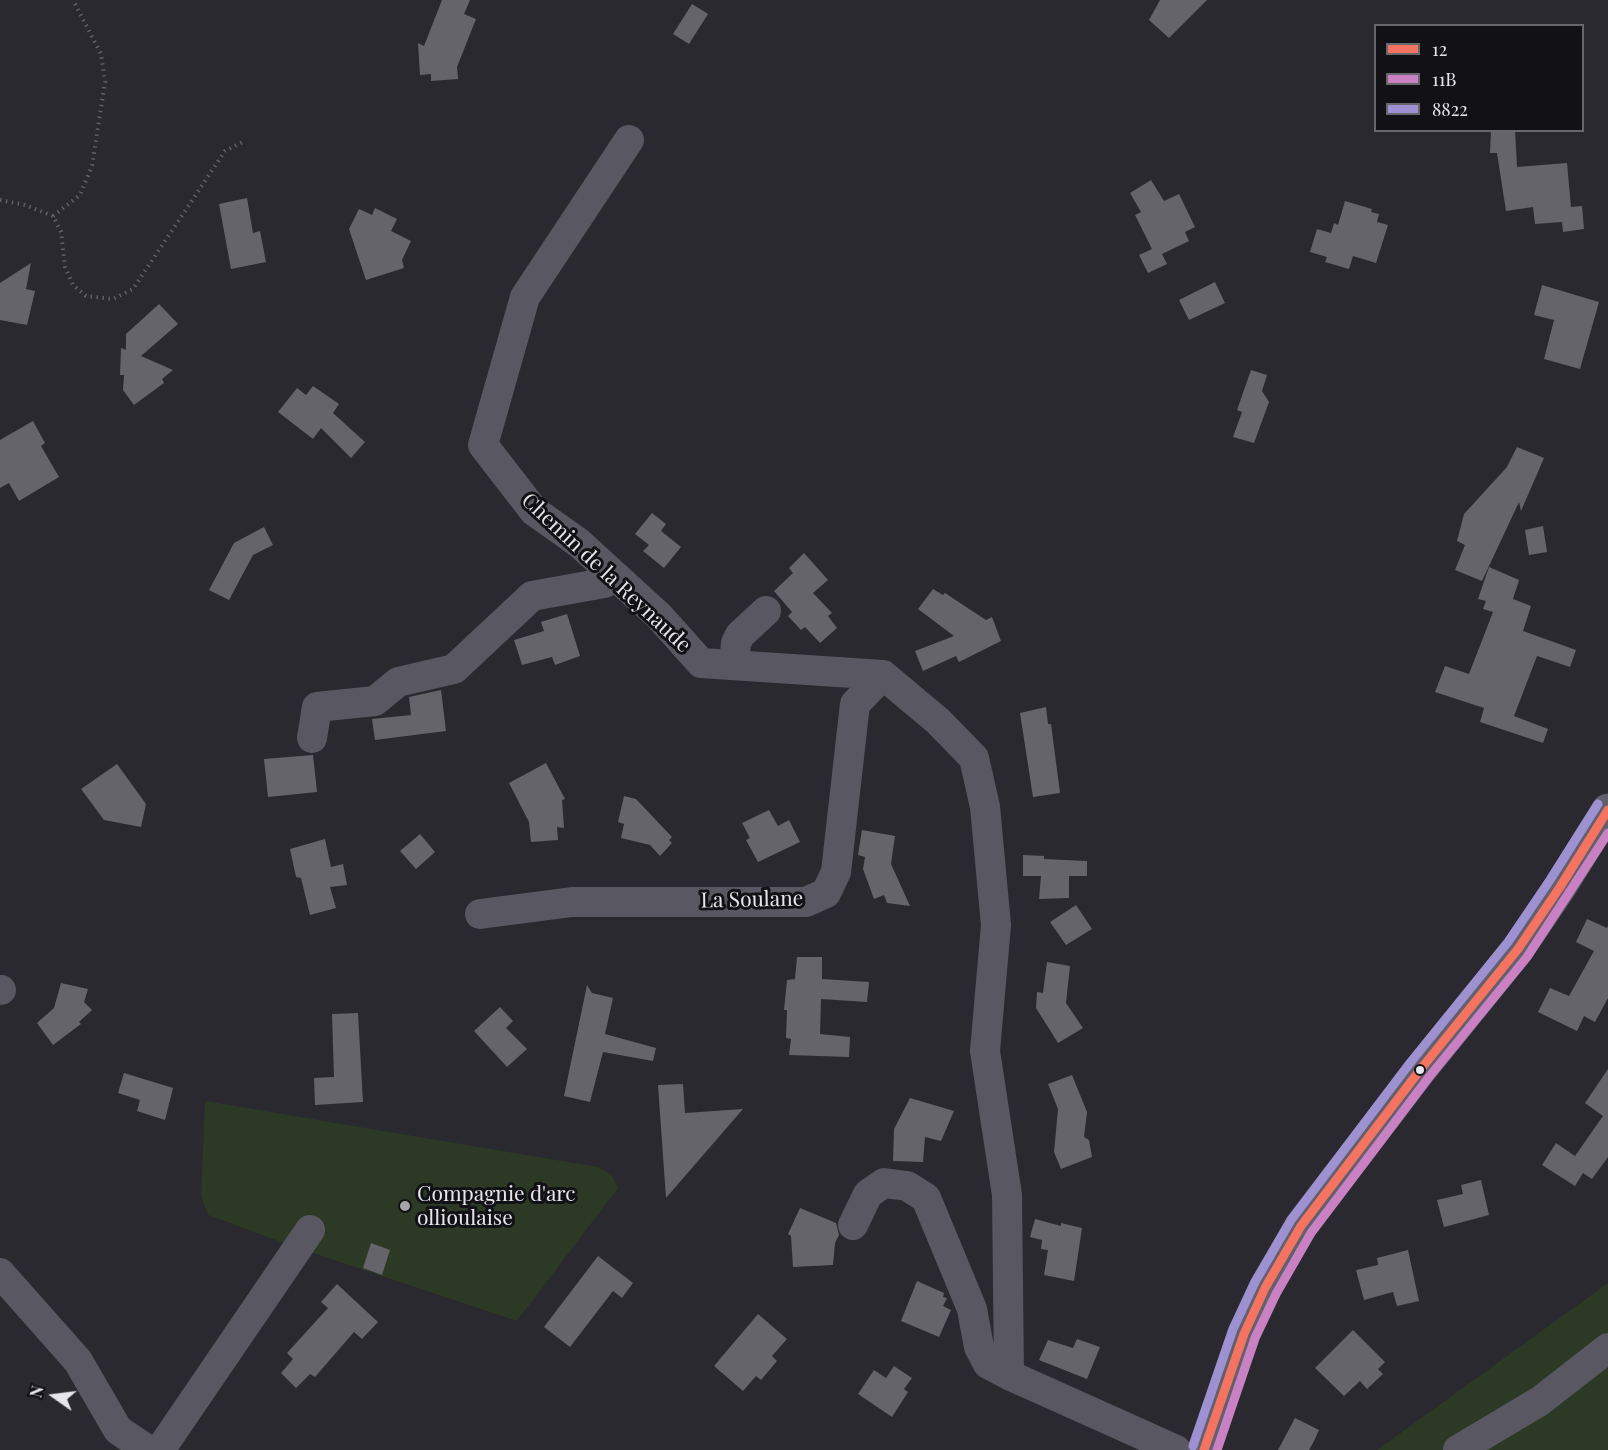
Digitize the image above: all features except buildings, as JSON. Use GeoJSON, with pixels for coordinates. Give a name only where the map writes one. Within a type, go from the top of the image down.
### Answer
{"type":"FeatureCollection","features":[{"type":"Feature","properties":{"kind":"main road"},"geometry":{"type":"LineString","coordinates":[[1204,1450],[1244,1334],[1265,1288],[1301,1226],[1420,1070],[1518,949],[1608,810]]}},
{"type":"Feature","properties":{"kind":"street","name":"Chemin de la Reynaude"},"geometry":{"type":"LineString","coordinates":[[629,140],[525,297],[483,445],[534,511],[579,543],[659,616],[702,663],[884,675]]}},
{"type":"Feature","properties":{"kind":"street"},"geometry":{"type":"LineString","coordinates":[[312,738],[317,706],[375,701],[398,682],[454,669],[532,596],[604,583],[616,577]]}},
{"type":"Feature","properties":{"kind":"street"},"geometry":{"type":"LineString","coordinates":[[734,664],[736,643],[740,635],[766,611]]}},
{"type":"Feature","properties":{"kind":"street"},"geometry":{"type":"LineString","coordinates":[[884,675],[938,721],[974,758],[985,807],[996,925],[985,1051],[1007,1195],[1009,1375]]}},
{"type":"Feature","properties":{"kind":"street","name":"La Soulane"},"geometry":{"type":"LineString","coordinates":[[480,914],[572,902],[806,902],[826,893],[836,872],[855,704],[884,675]]}},
{"type":"Feature","properties":{"kind":"street"},"geometry":{"type":"LineString","coordinates":[[853,1225],[868,1194],[884,1183],[907,1186],[926,1197],[972,1309],[979,1347],[988,1364],[1176,1450]]}},
{"type":"Feature","properties":{"kind":"street"},"geometry":{"type":"LineString","coordinates":[[160,1450],[310,1230]]}},
{"type":"Feature","properties":{"kind":"street"},"geometry":{"type":"LineString","coordinates":[[0,1273],[78,1361],[118,1430],[148,1450]]}},
{"type":"Feature","properties":{"kind":"street"},"geometry":{"type":"LineString","coordinates":[[1458,1450],[1540,1401],[1608,1348]]}},
{"type":"Feature","properties":{"kind":"path"},"geometry":{"type":"LineString","coordinates":[[53,216],[80,195],[92,166],[105,82],[100,54],[73,0]]}},
{"type":"Feature","properties":{"kind":"path"},"geometry":{"type":"LineString","coordinates":[[0,200],[25,205],[53,216],[61,232],[65,267],[73,285],[87,296],[113,299],[133,289],[225,151],[245,141]]}},
{"type":"Feature","properties":{"kind":"green space","name":"Compagnie d'arc ollioulaise"},"geometry":{"type":"Polygon","coordinates":[[[205,1101],[598,1167],[612,1175],[618,1188],[517,1321],[292,1246],[208,1215],[201,1196],[205,1101]]]}},
{"type":"Feature","properties":{"kind":"green space"},"geometry":{"type":"Polygon","coordinates":[[[1608,1283],[1608,1450],[1377,1450],[1608,1283]]]}},
{"type":"Feature","properties":{"kind":"transit line","name":"8822"},"geometry":{"type":"LineString","coordinates":[[1193,1446],[1233,1329],[1255,1282],[1291,1220],[1410,1063],[1508,942],[1598,804]]}},
{"type":"Feature","properties":{"kind":"transit line","name":"12"},"geometry":{"type":"LineString","coordinates":[[1204,1450],[1244,1334],[1265,1288],[1301,1226],[1420,1070],[1518,949],[1608,810]]}},
{"type":"Feature","properties":{"kind":"transit line","name":"11B"},"geometry":{"type":"LineString","coordinates":[[1217,1450],[1255,1338],[1276,1294],[1311,1233],[1429,1077],[1527,957],[1608,833]]}},
{"type":"Feature","properties":{"kind":"place","name":"Compagnie d'arc ollioulaise"},"geometry":{"type":"Point","coordinates":[405,1206]}}]}
